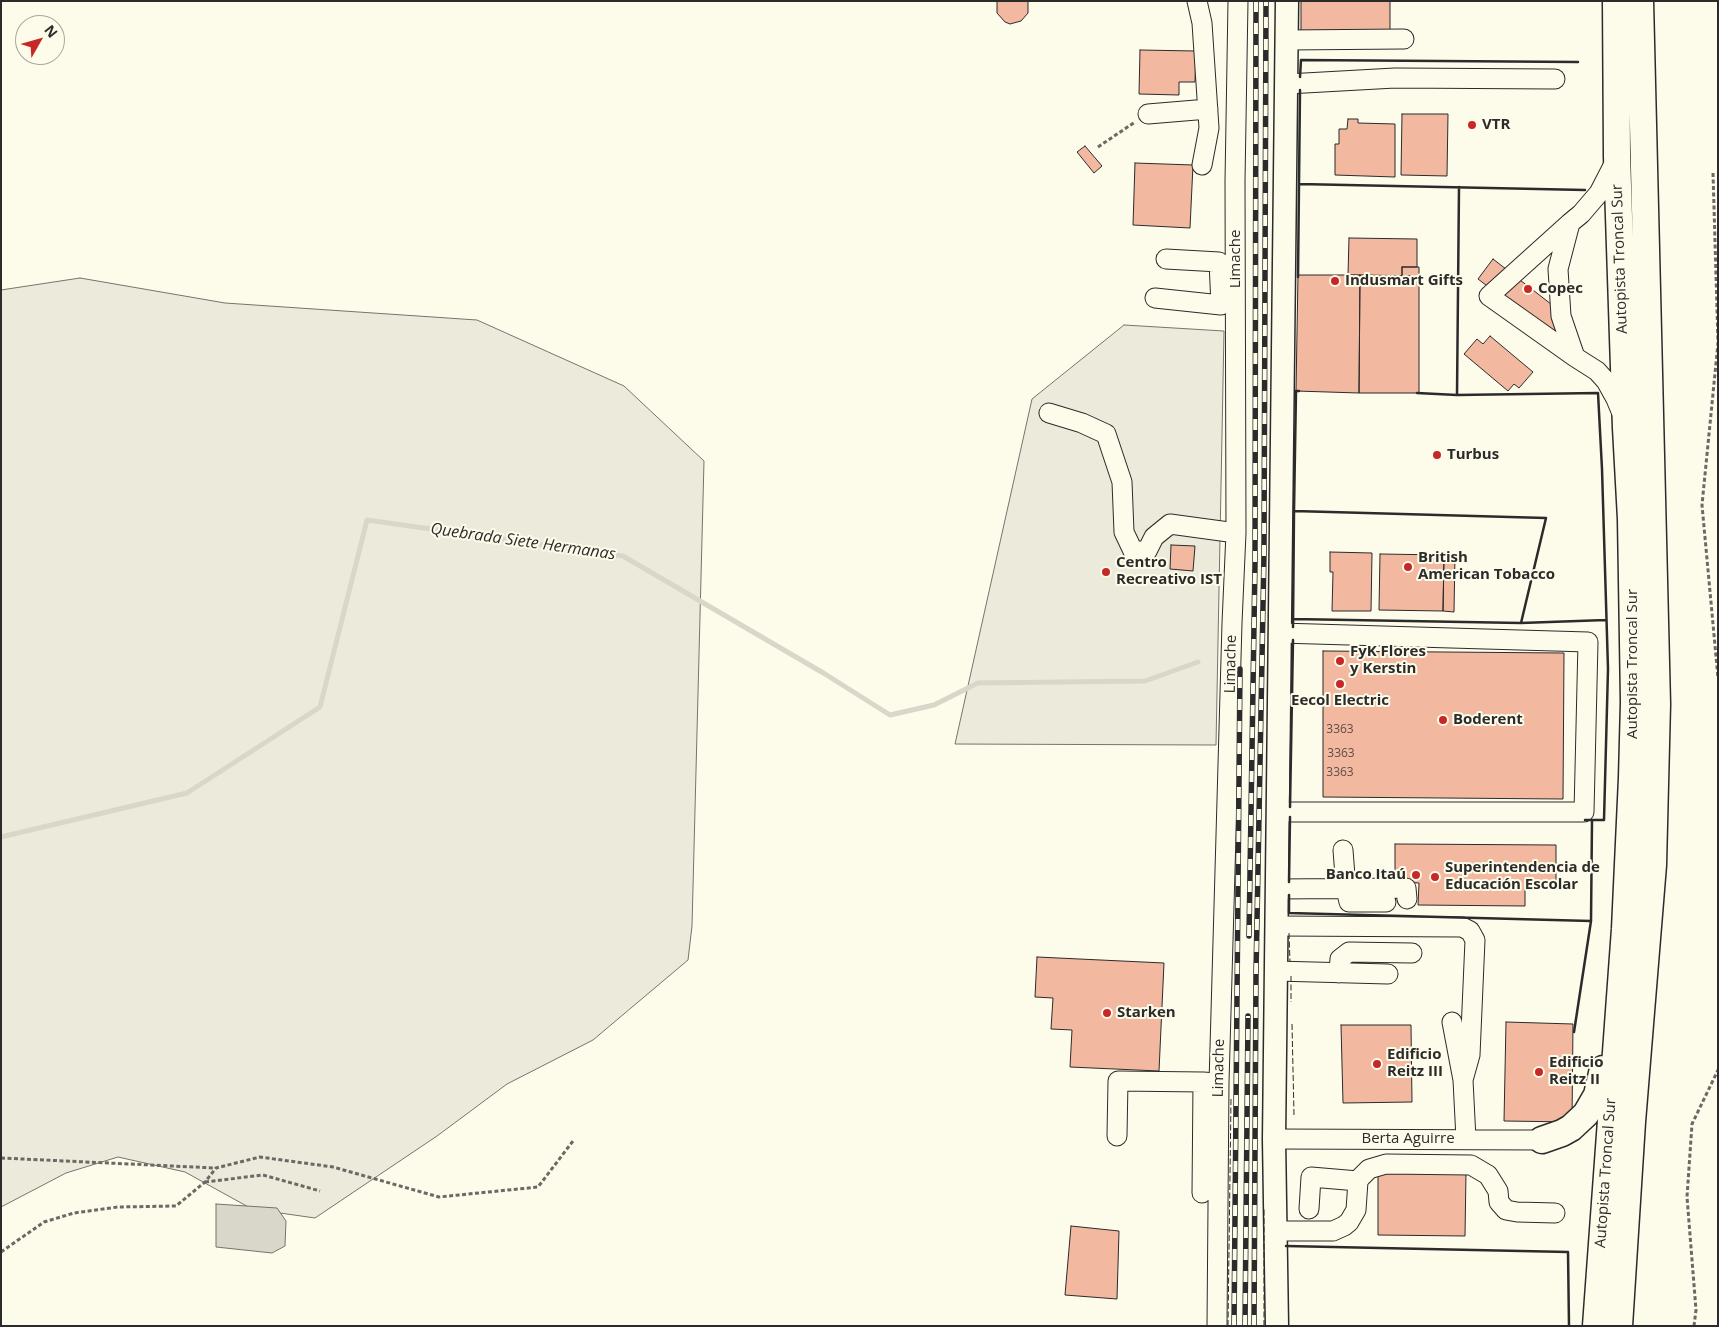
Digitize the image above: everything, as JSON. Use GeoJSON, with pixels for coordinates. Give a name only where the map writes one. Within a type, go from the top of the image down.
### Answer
{"type":"FeatureCollection","features":[{"type":"Feature","properties":{"kind":"highway","name":"Autopista Troncal Sur"},"geometry":{"type":"LineString","coordinates":[[1596,1326],[1629,854],[1634,702],[1632,556],[1617,156],[1616,1]]}},
{"type":"Feature","properties":{"kind":"highway","name":"Autopista Troncal Sur"},"geometry":{"type":"LineString","coordinates":[[1619,1326],[1632,1122],[1653,865],[1657,704],[1640,1]]}},
{"type":"Feature","properties":{"kind":"highway"},"geometry":{"type":"LineString","coordinates":[[1542,1140],[1562,1133],[1579,1122],[1592,1105],[1600,1084],[1619,1005]]}},
{"type":"Feature","properties":{"kind":"main road"},"geometry":{"type":"LineString","coordinates":[[1277,1326],[1274,1139],[1287,1]]}},
{"type":"Feature","properties":{"kind":"street"},"geometry":{"type":"LineString","coordinates":[[1197,1],[1202,22],[1209,128],[1202,165]]}},
{"type":"Feature","properties":{"kind":"street","name":"Limache"},"geometry":{"type":"LineString","coordinates":[[1217,1326],[1211,1082],[1236,532],[1228,290],[1236,146],[1238,1]]}},
{"type":"Feature","properties":{"kind":"street"},"geometry":{"type":"LineString","coordinates":[[1287,40],[1404,39]]}},
{"type":"Feature","properties":{"kind":"street"},"geometry":{"type":"LineString","coordinates":[[1286,84],[1395,78],[1555,79]]}},
{"type":"Feature","properties":{"kind":"street"},"geometry":{"type":"LineString","coordinates":[[1148,114],[1208,109]]}},
{"type":"Feature","properties":{"kind":"street"},"geometry":{"type":"LineString","coordinates":[[1209,128],[1236,146]]}},
{"type":"Feature","properties":{"kind":"street"},"geometry":{"type":"LineString","coordinates":[[1617,156],[1599,193],[1581,214],[1489,296],[1597,371],[1606,381],[1616,399],[1626,428]]}},
{"type":"Feature","properties":{"kind":"street"},"geometry":{"type":"LineString","coordinates":[[1570,223],[1558,269],[1561,316],[1575,357]]}},
{"type":"Feature","properties":{"kind":"street"},"geometry":{"type":"LineString","coordinates":[[1155,298],[1221,304],[1228,290],[1219,262],[1166,258]]}},
{"type":"Feature","properties":{"kind":"street"},"geometry":{"type":"LineString","coordinates":[[1049,413],[1082,423],[1106,434],[1122,482],[1124,532],[1133,550],[1147,551],[1154,537],[1170,524],[1236,532]]}},
{"type":"Feature","properties":{"kind":"street"},"geometry":{"type":"LineString","coordinates":[[1278,812],[1584,812],[1588,642],[1280,633]]}},
{"type":"Feature","properties":{"kind":"street"},"geometry":{"type":"LineString","coordinates":[[1343,850],[1349,902],[1386,902]]}},
{"type":"Feature","properties":{"kind":"street"},"geometry":{"type":"LineString","coordinates":[[1277,889],[1406,888],[1406,899]]}},
{"type":"Feature","properties":{"kind":"street"},"geometry":{"type":"LineString","coordinates":[[1277,926],[1462,927],[1470,931],[1475,940],[1470,1055],[1463,1080]]}},
{"type":"Feature","properties":{"kind":"street"},"geometry":{"type":"LineString","coordinates":[[1339,973],[1340,960],[1349,952],[1412,953]]}},
{"type":"Feature","properties":{"kind":"street"},"geometry":{"type":"LineString","coordinates":[[1276,971],[1388,974]]}},
{"type":"Feature","properties":{"kind":"street"},"geometry":{"type":"LineString","coordinates":[[1452,1022],[1463,1080],[1466,1139]]}},
{"type":"Feature","properties":{"kind":"street"},"geometry":{"type":"LineString","coordinates":[[1117,1136],[1118,1081],[1211,1082],[1202,1193]]}},
{"type":"Feature","properties":{"kind":"street","name":"Berta Aguirre"},"geometry":{"type":"LineString","coordinates":[[1274,1139],[1542,1140]]}},
{"type":"Feature","properties":{"kind":"street"},"geometry":{"type":"LineString","coordinates":[[1276,1232],[1333,1232],[1344,1226],[1349,1222],[1356,1210],[1358,1181],[1364,1172],[1380,1164],[1471,1165],[1483,1171],[1494,1182],[1498,1191],[1499,1202],[1506,1210],[1555,1213]]}},
{"type":"Feature","properties":{"kind":"street"},"geometry":{"type":"LineString","coordinates":[[1309,1210],[1311,1177],[1358,1181]]}},
{"type":"Feature","properties":{"kind":"path"},"geometry":{"type":"LineString","coordinates":[[1098,147],[1148,114]]}},
{"type":"Feature","properties":{"kind":"path"},"geometry":{"type":"LineString","coordinates":[[1713,173],[1718,343],[1702,505],[1718,678]]}},
{"type":"Feature","properties":{"kind":"path"},"geometry":{"type":"LineString","coordinates":[[1694,1326],[1696,1310],[1687,1197],[1692,1124],[1718,1070]]}},
{"type":"Feature","properties":{"kind":"path"},"geometry":{"type":"LineString","coordinates":[[1,1158],[216,1168],[260,1157],[332,1166],[439,1197],[538,1187],[573,1141]]}},
{"type":"Feature","properties":{"kind":"path"},"geometry":{"type":"LineString","coordinates":[[1,1252],[44,1222],[74,1214],[118,1207],[176,1206],[205,1182],[216,1168]]}},
{"type":"Feature","properties":{"kind":"path"},"geometry":{"type":"LineString","coordinates":[[205,1182],[263,1175],[320,1191]]}},
{"type":"Feature","properties":{"kind":"shaded area"},"geometry":{"type":"Polygon","coordinates":[[[80,278],[225,303],[477,320],[624,386],[704,461],[692,926],[688,960],[593,1040],[507,1084],[437,1136],[315,1218],[252,1209],[185,1172],[118,1157],[66,1173],[1,1207],[1,290],[80,278]]]}},
{"type":"Feature","properties":{"kind":"shaded area","name":"Centro Recreativo IST"},"geometry":{"type":"Polygon","coordinates":[[[1124,325],[1224,331],[1216,745],[955,744],[1032,399],[1124,325]]]}},
{"type":"Feature","properties":{"kind":"shaded area"},"geometry":{"type":"Polygon","coordinates":[[[216,1204],[277,1208],[286,1221],[285,1246],[272,1253],[216,1247],[216,1204]]]}},
{"type":"Feature","properties":{"kind":"building"},"geometry":{"type":"Polygon","coordinates":[[[997,1],[1028,1],[1028,13],[1021,21],[1010,24],[1005,22],[997,13],[997,1]]]}},
{"type":"Feature","properties":{"kind":"building"},"geometry":{"type":"Polygon","coordinates":[[[1301,1],[1390,1],[1390,36],[1301,34],[1301,1]]]}},
{"type":"Feature","properties":{"kind":"building"},"geometry":{"type":"Polygon","coordinates":[[[1140,50],[1196,51],[1195,82],[1179,82],[1179,95],[1139,94],[1140,50]]]}},
{"type":"Feature","properties":{"kind":"building"},"geometry":{"type":"Polygon","coordinates":[[[1402,114],[1448,114],[1447,176],[1401,175],[1402,114]]]}},
{"type":"Feature","properties":{"kind":"building"},"geometry":{"type":"Polygon","coordinates":[[[1348,119],[1358,119],[1358,123],[1395,124],[1395,177],[1335,175],[1335,144],[1339,144],[1339,129],[1347,129],[1348,119]]]}},
{"type":"Feature","properties":{"kind":"building"},"geometry":{"type":"Polygon","coordinates":[[[1085,146],[1102,166],[1094,173],[1077,152],[1085,146]]]}},
{"type":"Feature","properties":{"kind":"building"},"geometry":{"type":"Polygon","coordinates":[[[1135,163],[1193,165],[1190,228],[1133,225],[1135,163]]]}},
{"type":"Feature","properties":{"kind":"building"},"geometry":{"type":"Polygon","coordinates":[[[1349,238],[1417,239],[1417,267],[1402,267],[1402,276],[1348,275],[1349,238]]]}},
{"type":"Feature","properties":{"kind":"building"},"geometry":{"type":"Polygon","coordinates":[[[1493,259],[1569,318],[1554,337],[1478,279],[1493,259]]]}},
{"type":"Feature","properties":{"kind":"building"},"geometry":{"type":"Polygon","coordinates":[[[1402,267],[1419,267],[1419,276],[1402,276],[1402,267]]]}},
{"type":"Feature","properties":{"kind":"building"},"geometry":{"type":"Polygon","coordinates":[[[1298,275],[1360,275],[1359,393],[1296,391],[1298,275]]]}},
{"type":"Feature","properties":{"kind":"building"},"geometry":{"type":"Polygon","coordinates":[[[1360,275],[1419,276],[1419,393],[1359,393],[1360,275]]]}},
{"type":"Feature","properties":{"kind":"building"},"geometry":{"type":"Polygon","coordinates":[[[1490,336],[1533,372],[1519,388],[1514,384],[1508,391],[1464,354],[1477,339],[1483,344],[1490,336]]]}},
{"type":"Feature","properties":{"kind":"building"},"geometry":{"type":"Polygon","coordinates":[[[1171,545],[1195,546],[1193,571],[1170,569],[1171,545]]]}},
{"type":"Feature","properties":{"kind":"building"},"geometry":{"type":"Polygon","coordinates":[[[1330,552],[1372,553],[1371,611],[1332,611],[1333,572],[1330,572],[1330,552]]]}},
{"type":"Feature","properties":{"kind":"building"},"geometry":{"type":"Polygon","coordinates":[[[1380,554],[1444,555],[1443,611],[1379,610],[1380,554]]]}},
{"type":"Feature","properties":{"kind":"building"},"geometry":{"type":"Polygon","coordinates":[[[1444,555],[1455,555],[1454,612],[1443,611],[1444,555]]]}},
{"type":"Feature","properties":{"kind":"building"},"geometry":{"type":"Polygon","coordinates":[[[1323,651],[1564,653],[1563,799],[1323,797],[1323,651]]]}},
{"type":"Feature","properties":{"kind":"building"},"geometry":{"type":"Polygon","coordinates":[[[1395,844],[1556,845],[1556,887],[1525,886],[1525,906],[1418,905],[1419,883],[1395,882],[1395,844]]]}},
{"type":"Feature","properties":{"kind":"building","name":"Starken"},"geometry":{"type":"Polygon","coordinates":[[[1037,957],[1164,963],[1159,1071],[1070,1067],[1072,1030],[1051,1029],[1053,998],[1035,997],[1037,957]]]}},
{"type":"Feature","properties":{"kind":"building","name":"Edificio Reitz II"},"geometry":{"type":"Polygon","coordinates":[[[1506,1022],[1573,1024],[1572,1122],[1504,1121],[1506,1022]]]}},
{"type":"Feature","properties":{"kind":"building","name":"Edificio Reitz III"},"geometry":{"type":"Polygon","coordinates":[[[1341,1025],[1411,1025],[1412,1102],[1343,1103],[1341,1025]]]}},
{"type":"Feature","properties":{"kind":"building"},"geometry":{"type":"Polygon","coordinates":[[[1378,1172],[1466,1172],[1465,1236],[1378,1235],[1378,1172]]]}},
{"type":"Feature","properties":{"kind":"building"},"geometry":{"type":"Polygon","coordinates":[[[1071,1226],[1119,1231],[1117,1299],[1065,1295],[1071,1226]]]}},
{"type":"Feature","properties":{"kind":"waterway","name":"Quebrada Siete Hermanas"},"geometry":{"type":"LineString","coordinates":[[1,837],[187,793],[320,707],[367,520],[623,556],[825,674],[890,715],[934,705],[978,683],[1145,681],[1198,662]]}},
{"type":"Feature","properties":{"kind":"railway"},"geometry":{"type":"LineString","coordinates":[[1249,936],[1255,563],[1256,1]]}},
{"type":"Feature","properties":{"kind":"railway"},"geometry":{"type":"LineString","coordinates":[[1254,1326],[1256,973],[1264,554],[1266,1]]}},
{"type":"Feature","properties":{"kind":"railway"},"geometry":{"type":"LineString","coordinates":[[1234,1326],[1240,669]]}},
{"type":"Feature","properties":{"kind":"railway"},"geometry":{"type":"LineString","coordinates":[[1245,1326],[1248,1016]]}},
{"type":"Feature","properties":{"kind":"fence"},"geometry":{"type":"LineString","coordinates":[[1289,933],[1290,962]]}},
{"type":"Feature","properties":{"kind":"fence"},"geometry":{"type":"LineString","coordinates":[[1291,976],[1291,1002]]}},
{"type":"Feature","properties":{"kind":"fence"},"geometry":{"type":"LineString","coordinates":[[1292,1024],[1294,1115]]}},
{"type":"Feature","properties":{"kind":"fence"},"geometry":{"type":"LineString","coordinates":[[1228,1326],[1231,1099]]}},
{"type":"Feature","properties":{"kind":"fence"},"geometry":{"type":"LineString","coordinates":[[1264,1208],[1264,1326]]}},
{"type":"Feature","properties":{"kind":"wall"},"geometry":{"type":"LineString","coordinates":[[1300,77],[1301,60],[1578,62]]}},
{"type":"Feature","properties":{"kind":"wall"},"geometry":{"type":"LineString","coordinates":[[1298,277],[1300,90]]}},
{"type":"Feature","properties":{"kind":"wall"},"geometry":{"type":"LineString","coordinates":[[1299,184],[1585,190]]}},
{"type":"Feature","properties":{"kind":"wall"},"geometry":{"type":"LineString","coordinates":[[1457,395],[1459,187]]}},
{"type":"Feature","properties":{"kind":"wall"},"geometry":{"type":"LineString","coordinates":[[1299,391],[1296,391],[1294,511],[1546,518],[1521,623],[1606,620]]}},
{"type":"Feature","properties":{"kind":"wall"},"geometry":{"type":"LineString","coordinates":[[1417,393],[1457,395],[1598,393],[1608,669],[1604,820],[1585,820]]}},
{"type":"Feature","properties":{"kind":"wall"},"geometry":{"type":"LineString","coordinates":[[1293,627],[1294,511]]}},
{"type":"Feature","properties":{"kind":"wall"},"geometry":{"type":"LineString","coordinates":[[1293,619],[1521,623]]}},
{"type":"Feature","properties":{"kind":"wall"},"geometry":{"type":"LineString","coordinates":[[1290,807],[1293,640]]}},
{"type":"Feature","properties":{"kind":"wall"},"geometry":{"type":"LineString","coordinates":[[1289,882],[1290,817]]}},
{"type":"Feature","properties":{"kind":"wall"},"geometry":{"type":"LineString","coordinates":[[1574,1032],[1591,921],[1592,821]]}},
{"type":"Feature","properties":{"kind":"wall"},"geometry":{"type":"LineString","coordinates":[[1289,895],[1289,913],[1591,921]]}},
{"type":"Feature","properties":{"kind":"wall"},"geometry":{"type":"LineString","coordinates":[[1286,1246],[1568,1252],[1569,1326]]}},
{"type":"Feature","properties":{"kind":"place","name":"VTR"},"geometry":{"type":"Point","coordinates":[1472,125]}},
{"type":"Feature","properties":{"kind":"place","name":"Indusmart Gifts"},"geometry":{"type":"Point","coordinates":[1335,281]}},
{"type":"Feature","properties":{"kind":"place","name":"Copec"},"geometry":{"type":"Point","coordinates":[1528,289]}},
{"type":"Feature","properties":{"kind":"place","name":"Turbus"},"geometry":{"type":"Point","coordinates":[1437,455]}},
{"type":"Feature","properties":{"kind":"place","name":"British American Tobacco"},"geometry":{"type":"Point","coordinates":[1408,567]}},
{"type":"Feature","properties":{"kind":"place","name":"Centro Recreativo IST"},"geometry":{"type":"Point","coordinates":[1106,572]}},
{"type":"Feature","properties":{"kind":"place","name":"FyK Flores y Kerstin"},"geometry":{"type":"Point","coordinates":[1340,661]}},
{"type":"Feature","properties":{"kind":"place","name":"Eecol Electric"},"geometry":{"type":"Point","coordinates":[1340,684]}},
{"type":"Feature","properties":{"kind":"place","name":"Boderent"},"geometry":{"type":"Point","coordinates":[1443,720]}},
{"type":"Feature","properties":{"kind":"place","name":"Banco Itaú"},"geometry":{"type":"Point","coordinates":[1416,875]}},
{"type":"Feature","properties":{"kind":"place","name":"Superintendencia de Educación Escolar"},"geometry":{"type":"Point","coordinates":[1435,877]}},
{"type":"Feature","properties":{"kind":"place","name":"Starken"},"geometry":{"type":"Point","coordinates":[1107,1013]}},
{"type":"Feature","properties":{"kind":"place","name":"Edificio Reitz III"},"geometry":{"type":"Point","coordinates":[1377,1064]}},
{"type":"Feature","properties":{"kind":"place","name":"Edificio Reitz II"},"geometry":{"type":"Point","coordinates":[1539,1072]}}]}
